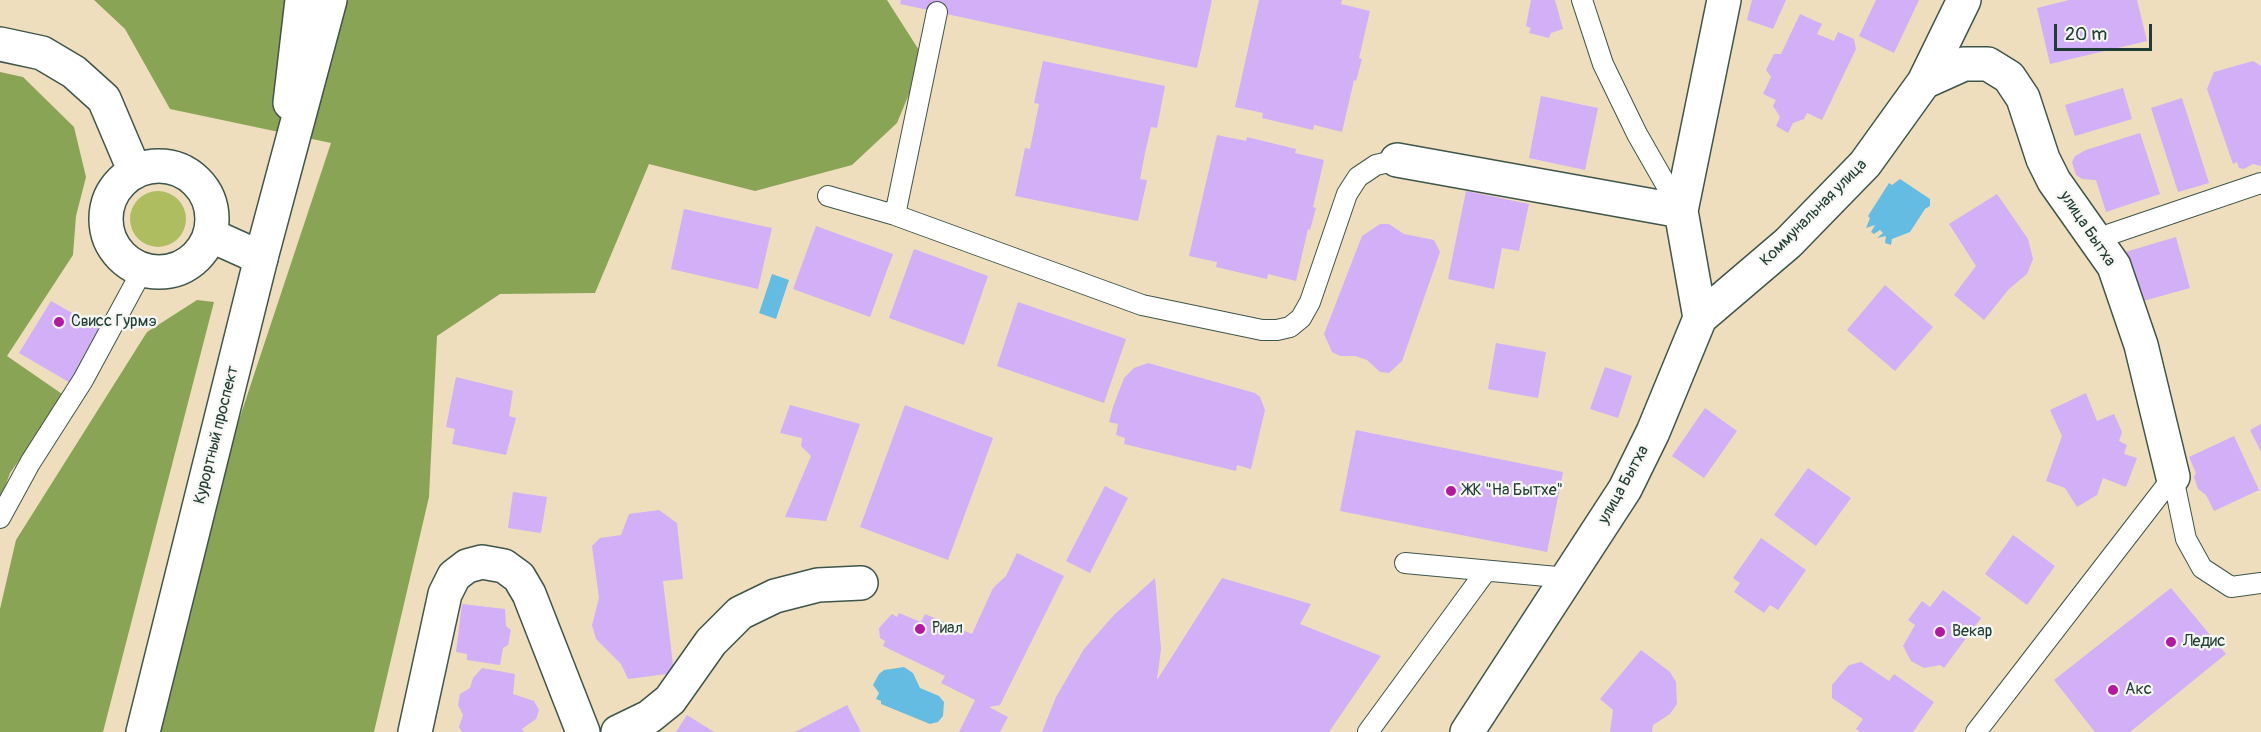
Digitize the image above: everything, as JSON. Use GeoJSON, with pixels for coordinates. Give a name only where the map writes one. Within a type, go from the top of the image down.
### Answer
{"type":"FeatureCollection","features":[{"type":"Feature","properties":{"kind":"street"},"geometry":{"type":"LineString","coordinates":[[290,103],[302,0]]}},
{"type":"Feature","properties":{"kind":"street","name":"Курортный проспект"},"geometry":{"type":"LineString","coordinates":[[292,139],[290,103],[312,0]]}},
{"type":"Feature","properties":{"kind":"street","name":"Курортный проспект"},"geometry":{"type":"LineString","coordinates":[[143,732],[261,258],[330,0]]}},
{"type":"Feature","properties":{"kind":"street"},"geometry":{"type":"LineString","coordinates":[[1700,318],[1681,211],[1724,0]]}},
{"type":"Feature","properties":{"kind":"street","name":"Коммунальная улица"},"geometry":{"type":"LineString","coordinates":[[1700,318],[1788,243],[1865,164],[1924,82],[1964,0]]}},
{"type":"Feature","properties":{"kind":"street"},"geometry":{"type":"LineString","coordinates":[[0,44],[42,53],[74,72],[104,99],[135,172]]}},
{"type":"Feature","properties":{"kind":"street","name":"улица Бытха"},"geometry":{"type":"LineString","coordinates":[[1924,82],[1964,64],[1988,64],[2009,77],[2023,98],[2043,159],[2054,181],[2114,266],[2141,345],[2174,477]]}},
{"type":"Feature","properties":{"kind":"street"},"geometry":{"type":"LineString","coordinates":[[1397,160],[1681,211]]}},
{"type":"Feature","properties":{"kind":"street"},"geometry":{"type":"LineString","coordinates":[[161,166],[188,174],[198,183],[211,208],[210,235],[195,258],[183,266],[157,272],[143,269],[120,255],[107,230],[107,210],[114,190],[135,172],[161,166]]}},
{"type":"Feature","properties":{"kind":"street"},"geometry":{"type":"LineString","coordinates":[[210,235],[261,258]]}},
{"type":"Feature","properties":{"kind":"street","name":"улица Бытха"},"geometry":{"type":"LineString","coordinates":[[1467,732],[1625,489],[1653,432],[1700,318]]}},
{"type":"Feature","properties":{"kind":"street"},"geometry":{"type":"LineString","coordinates":[[415,732],[445,594],[454,576],[467,566],[482,562],[504,566],[519,577],[529,594],[583,732]]}},
{"type":"Feature","properties":{"kind":"street"},"geometry":{"type":"LineString","coordinates":[[618,732],[649,717],[670,700],[711,642],[740,613],[775,596],[818,585],[861,583]]}},
{"type":"Feature","properties":{"kind":"lane"},"geometry":{"type":"LineString","coordinates":[[1582,0],[1603,64],[1637,134],[1681,211]]}},
{"type":"Feature","properties":{"kind":"lane"},"geometry":{"type":"LineString","coordinates":[[894,215],[937,12]]}},
{"type":"Feature","properties":{"kind":"lane"},"geometry":{"type":"LineString","coordinates":[[828,196],[894,215],[1142,305],[1262,330],[1277,330],[1290,327],[1301,318],[1310,302],[1347,194],[1358,177],[1376,165],[1397,160]]}},
{"type":"Feature","properties":{"kind":"lane"},"geometry":{"type":"LineString","coordinates":[[2096,239],[2261,183]]}},
{"type":"Feature","properties":{"kind":"lane"},"geometry":{"type":"LineString","coordinates":[[0,518],[30,463],[83,380],[143,269]]}},
{"type":"Feature","properties":{"kind":"lane"},"geometry":{"type":"LineString","coordinates":[[2174,477],[2187,539],[2202,568],[2231,587],[2261,584]]}},
{"type":"Feature","properties":{"kind":"lane"},"geometry":{"type":"LineString","coordinates":[[1976,732],[2174,477]]}},
{"type":"Feature","properties":{"kind":"lane"},"geometry":{"type":"LineString","coordinates":[[1405,563],[1568,578]]}},
{"type":"Feature","properties":{"kind":"lane"},"geometry":{"type":"LineString","coordinates":[[1368,732],[1486,571]]}},
{"type":"Feature","properties":{"kind":"green space"},"geometry":{"type":"Polygon","coordinates":[[[94,0],[887,0],[924,58],[897,123],[852,165],[755,191],[649,164],[595,293],[500,294],[437,336],[429,497],[374,732],[159,732],[228,453],[331,143],[170,109],[125,29],[94,0]]]}},
{"type":"Feature","properties":{"kind":"green space"},"geometry":{"type":"Polygon","coordinates":[[[0,72],[23,77],[74,127],[86,177],[76,216],[73,255],[7,356],[65,396],[10,473],[0,501],[0,72]]]}},
{"type":"Feature","properties":{"kind":"green space"},"geometry":{"type":"Polygon","coordinates":[[[153,191],[163,191],[178,199],[184,208],[186,219],[184,230],[178,239],[163,247],[153,247],[142,242],[135,235],[130,224],[130,214],[135,203],[142,196],[153,191]]]}},
{"type":"Feature","properties":{"kind":"green space"},"geometry":{"type":"Polygon","coordinates":[[[197,300],[214,302],[103,732],[0,732],[0,609],[16,540],[147,332],[197,300]]]}},
{"type":"Feature","properties":{"kind":"water"},"geometry":{"type":"Polygon","coordinates":[[[1900,179],[1930,199],[1930,206],[1925,209],[1910,232],[1892,239],[1891,245],[1885,243],[1886,236],[1877,238],[1883,233],[1880,230],[1874,234],[1871,232],[1875,225],[1866,228],[1870,218],[1868,216],[1889,183],[1892,185],[1900,179]]]}},
{"type":"Feature","properties":{"kind":"water"},"geometry":{"type":"Polygon","coordinates":[[[772,274],[789,280],[776,319],[759,313],[772,274]]]}},
{"type":"Feature","properties":{"kind":"water"},"geometry":{"type":"Polygon","coordinates":[[[904,667],[913,673],[920,688],[939,696],[944,702],[943,716],[938,722],[930,724],[881,704],[881,701],[876,699],[879,693],[873,685],[879,674],[884,670],[904,667]]]}},
{"type":"Feature","properties":{"kind":"building"},"geometry":{"type":"Polygon","coordinates":[[[901,0],[1212,0],[1197,68],[900,4],[901,0]]]}},
{"type":"Feature","properties":{"kind":"building"},"geometry":{"type":"Polygon","coordinates":[[[1259,0],[1342,0],[1341,4],[1370,11],[1359,58],[1362,59],[1356,81],[1354,80],[1342,132],[1314,125],[1313,130],[1262,118],[1263,113],[1235,107],[1259,0]]]}},
{"type":"Feature","properties":{"kind":"building"},"geometry":{"type":"Polygon","coordinates":[[[1531,0],[1555,0],[1563,29],[1551,33],[1549,38],[1529,33],[1531,28],[1526,26],[1531,0]]]}},
{"type":"Feature","properties":{"kind":"building"},"geometry":{"type":"Polygon","coordinates":[[[1752,0],[1786,0],[1773,29],[1747,20],[1752,0]]]}},
{"type":"Feature","properties":{"kind":"building"},"geometry":{"type":"Polygon","coordinates":[[[1876,0],[1919,0],[1894,53],[1859,36],[1876,0]]]}},
{"type":"Feature","properties":{"kind":"building"},"geometry":{"type":"Polygon","coordinates":[[[2069,0],[2137,0],[2147,41],[2050,64],[2037,8],[2069,0]]]}},
{"type":"Feature","properties":{"kind":"building"},"geometry":{"type":"Polygon","coordinates":[[[1800,14],[1822,24],[1817,34],[1834,41],[1838,32],[1854,39],[1856,49],[1822,120],[1807,113],[1804,119],[1793,123],[1788,133],[1776,126],[1780,117],[1773,106],[1776,100],[1763,94],[1771,77],[1766,70],[1774,54],[1781,54],[1800,14]]]}},
{"type":"Feature","properties":{"kind":"building"},"geometry":{"type":"Polygon","coordinates":[[[1043,61],[1165,86],[1157,128],[1151,127],[1145,153],[1140,179],[1147,180],[1138,221],[1015,196],[1025,148],[1030,149],[1039,104],[1034,103],[1043,61]]]}},
{"type":"Feature","properties":{"kind":"building"},"geometry":{"type":"Polygon","coordinates":[[[2253,61],[2261,66],[2261,166],[2253,164],[2244,169],[2239,168],[2237,162],[2233,164],[2207,89],[2214,72],[2253,61]]]}},
{"type":"Feature","properties":{"kind":"building"},"geometry":{"type":"Polygon","coordinates":[[[2123,88],[2132,119],[2075,136],[2065,105],[2123,88]]]}},
{"type":"Feature","properties":{"kind":"building"},"geometry":{"type":"Polygon","coordinates":[[[1541,96],[1598,108],[1585,170],[1529,158],[1541,96]]]}},
{"type":"Feature","properties":{"kind":"building"},"geometry":{"type":"Polygon","coordinates":[[[2182,98],[2209,183],[2178,192],[2151,108],[2182,98]]]}},
{"type":"Feature","properties":{"kind":"building"},"geometry":{"type":"Polygon","coordinates":[[[2140,133],[2160,194],[2106,212],[2096,180],[2082,179],[2076,175],[2072,162],[2075,156],[2086,150],[2140,133]]]}},
{"type":"Feature","properties":{"kind":"building"},"geometry":{"type":"Polygon","coordinates":[[[1217,135],[1246,141],[1247,137],[1296,149],[1295,153],[1324,160],[1313,207],[1316,208],[1310,230],[1308,229],[1296,281],[1268,274],[1267,279],[1216,267],[1217,262],[1189,256],[1217,135]]]}},
{"type":"Feature","properties":{"kind":"building"},"geometry":{"type":"Polygon","coordinates":[[[1466,191],[1529,204],[1519,251],[1502,248],[1494,289],[1448,279],[1466,191]]]}},
{"type":"Feature","properties":{"kind":"building"},"geometry":{"type":"Polygon","coordinates":[[[1997,194],[2028,239],[2033,259],[2027,274],[2009,289],[1984,320],[1954,295],[1976,266],[1949,224],[1997,194]]]}},
{"type":"Feature","properties":{"kind":"building"},"geometry":{"type":"Polygon","coordinates":[[[684,209],[772,228],[758,289],[671,269],[684,209]]]}},
{"type":"Feature","properties":{"kind":"building"},"geometry":{"type":"Polygon","coordinates":[[[1380,224],[1389,224],[1404,234],[1434,240],[1440,252],[1402,361],[1389,373],[1380,372],[1367,360],[1355,356],[1340,356],[1332,352],[1324,334],[1362,236],[1380,224]]]}},
{"type":"Feature","properties":{"kind":"building"},"geometry":{"type":"Polygon","coordinates":[[[816,226],[893,254],[870,317],[793,289],[816,226]]]}},
{"type":"Feature","properties":{"kind":"building"},"geometry":{"type":"Polygon","coordinates":[[[2176,237],[2190,288],[2136,303],[2122,253],[2176,237]]]}},
{"type":"Feature","properties":{"kind":"building"},"geometry":{"type":"Polygon","coordinates":[[[914,249],[988,276],[964,345],[889,318],[914,249]]]}},
{"type":"Feature","properties":{"kind":"building"},"geometry":{"type":"Polygon","coordinates":[[[1885,285],[1933,327],[1895,371],[1847,330],[1885,285]]]}},
{"type":"Feature","properties":{"kind":"building"},"geometry":{"type":"Polygon","coordinates":[[[51,301],[104,331],[72,384],[19,353],[51,301]]]}},
{"type":"Feature","properties":{"kind":"building"},"geometry":{"type":"Polygon","coordinates":[[[1018,302],[1126,339],[1104,403],[997,366],[1018,302]]]}},
{"type":"Feature","properties":{"kind":"building"},"geometry":{"type":"Polygon","coordinates":[[[1496,343],[1546,352],[1538,398],[1488,389],[1496,343]]]}},
{"type":"Feature","properties":{"kind":"building"},"geometry":{"type":"Polygon","coordinates":[[[1148,363],[1255,393],[1260,397],[1265,410],[1251,469],[1237,465],[1236,471],[1124,444],[1125,438],[1116,435],[1118,424],[1109,422],[1113,407],[1124,378],[1134,368],[1148,363]]]}},
{"type":"Feature","properties":{"kind":"building"},"geometry":{"type":"Polygon","coordinates":[[[1605,367],[1632,376],[1618,418],[1590,409],[1605,367]]]}},
{"type":"Feature","properties":{"kind":"building"},"geometry":{"type":"Polygon","coordinates":[[[456,377],[513,391],[509,416],[516,418],[506,455],[452,444],[455,429],[446,427],[456,377]]]}},
{"type":"Feature","properties":{"kind":"building"},"geometry":{"type":"Polygon","coordinates":[[[2086,393],[2097,421],[2114,414],[2122,432],[2119,441],[2127,445],[2124,454],[2137,458],[2126,487],[2103,478],[2097,495],[2077,507],[2065,488],[2046,481],[2062,436],[2050,410],[2086,393]]]}},
{"type":"Feature","properties":{"kind":"building"},"geometry":{"type":"Polygon","coordinates":[[[790,405],[860,424],[826,521],[785,517],[811,456],[801,446],[802,438],[780,433],[790,405]]]}},
{"type":"Feature","properties":{"kind":"building"},"geometry":{"type":"Polygon","coordinates":[[[905,405],[993,438],[948,560],[860,527],[905,405]]]}},
{"type":"Feature","properties":{"kind":"building"},"geometry":{"type":"Polygon","coordinates":[[[1705,408],[1737,431],[1704,478],[1672,456],[1705,408]]]}},
{"type":"Feature","properties":{"kind":"building"},"geometry":{"type":"Polygon","coordinates":[[[2261,424],[2261,452],[2250,430],[2261,424]]]}},
{"type":"Feature","properties":{"kind":"building","name":"ЖК \"На Бытхе\""},"geometry":{"type":"Polygon","coordinates":[[[1356,430],[1563,472],[1547,552],[1340,511],[1356,430]]]}},
{"type":"Feature","properties":{"kind":"building"},"geometry":{"type":"Polygon","coordinates":[[[2234,436],[2259,490],[2214,511],[2206,495],[2198,489],[2194,477],[2196,473],[2189,457],[2234,436]]]}},
{"type":"Feature","properties":{"kind":"building"},"geometry":{"type":"Polygon","coordinates":[[[1808,468],[1851,498],[1816,546],[1774,515],[1808,468]]]}},
{"type":"Feature","properties":{"kind":"building"},"geometry":{"type":"Polygon","coordinates":[[[1105,486],[1128,498],[1090,573],[1066,561],[1105,486]]]}},
{"type":"Feature","properties":{"kind":"building"},"geometry":{"type":"Polygon","coordinates":[[[513,492],[547,497],[541,533],[508,528],[513,492]]]}},
{"type":"Feature","properties":{"kind":"building"},"geometry":{"type":"Polygon","coordinates":[[[659,510],[677,523],[683,579],[663,581],[674,673],[628,679],[621,664],[596,639],[592,625],[599,598],[592,546],[600,538],[621,535],[629,514],[659,510]]]}},
{"type":"Feature","properties":{"kind":"building"},"geometry":{"type":"Polygon","coordinates":[[[2013,535],[2055,566],[2027,605],[1985,574],[2013,535]]]}},
{"type":"Feature","properties":{"kind":"building"},"geometry":{"type":"Polygon","coordinates":[[[1761,538],[1806,570],[1778,610],[1770,605],[1764,613],[1734,592],[1740,583],[1733,578],[1761,538]]]}},
{"type":"Feature","properties":{"kind":"building","name":"Риал"},"geometry":{"type":"Polygon","coordinates":[[[1017,553],[1064,576],[1000,705],[989,707],[1008,717],[1000,732],[959,732],[975,700],[941,683],[945,676],[883,646],[885,641],[880,638],[879,628],[892,614],[897,617],[899,613],[921,622],[925,614],[972,634],[993,588],[1006,576],[1017,553]]]}},
{"type":"Feature","properties":{"kind":"building"},"geometry":{"type":"Polygon","coordinates":[[[1155,578],[1161,649],[1157,680],[1222,578],[1311,604],[1300,624],[1381,656],[1329,732],[1042,732],[1056,697],[1084,649],[1114,615],[1155,578]]]}},
{"type":"Feature","properties":{"kind":"building"},"geometry":{"type":"Polygon","coordinates":[[[2171,588],[2226,654],[2130,732],[2095,732],[2054,680],[2171,588]]]}},
{"type":"Feature","properties":{"kind":"building","name":"Векар"},"geometry":{"type":"Polygon","coordinates":[[[1943,590],[1981,618],[1944,668],[1940,665],[1924,668],[1911,661],[1903,646],[1915,625],[1908,620],[1922,601],[1930,607],[1943,590]]]}},
{"type":"Feature","properties":{"kind":"building"},"geometry":{"type":"Polygon","coordinates":[[[462,604],[505,609],[506,626],[511,630],[508,645],[503,648],[500,665],[467,660],[467,654],[456,652],[462,604]]]}},
{"type":"Feature","properties":{"kind":"building"},"geometry":{"type":"Polygon","coordinates":[[[1641,650],[1670,672],[1676,682],[1677,704],[1670,714],[1653,725],[1652,732],[1610,732],[1613,710],[1600,699],[1641,650]]]}},
{"type":"Feature","properties":{"kind":"building"},"geometry":{"type":"Polygon","coordinates":[[[1861,662],[1889,681],[1894,674],[1934,702],[1913,732],[1860,732],[1856,729],[1863,719],[1832,698],[1832,685],[1849,665],[1861,662]]]}},
{"type":"Feature","properties":{"kind":"building"},"geometry":{"type":"Polygon","coordinates":[[[482,668],[515,674],[513,694],[534,701],[539,710],[536,719],[522,729],[524,732],[462,732],[459,727],[463,715],[458,705],[460,694],[470,688],[473,678],[482,668]]]}},
{"type":"Feature","properties":{"kind":"building"},"geometry":{"type":"Polygon","coordinates":[[[847,705],[861,732],[795,732],[847,705]]]}},
{"type":"Feature","properties":{"kind":"building"},"geometry":{"type":"Polygon","coordinates":[[[687,715],[714,732],[676,732],[687,715]]]}},
{"type":"Feature","properties":{"kind":"place","name":"Свисс Гурмэ"},"geometry":{"type":"Point","coordinates":[59,322]}},
{"type":"Feature","properties":{"kind":"place","name":"ЖК \"На Бытхе\""},"geometry":{"type":"Point","coordinates":[1451,491]}},
{"type":"Feature","properties":{"kind":"place","name":"Риал"},"geometry":{"type":"Point","coordinates":[920,629]}},
{"type":"Feature","properties":{"kind":"place","name":"Векар"},"geometry":{"type":"Point","coordinates":[1940,632]}},
{"type":"Feature","properties":{"kind":"place","name":"Ледис"},"geometry":{"type":"Point","coordinates":[2171,642]}},
{"type":"Feature","properties":{"kind":"place","name":"Акс"},"geometry":{"type":"Point","coordinates":[2113,690]}}]}
